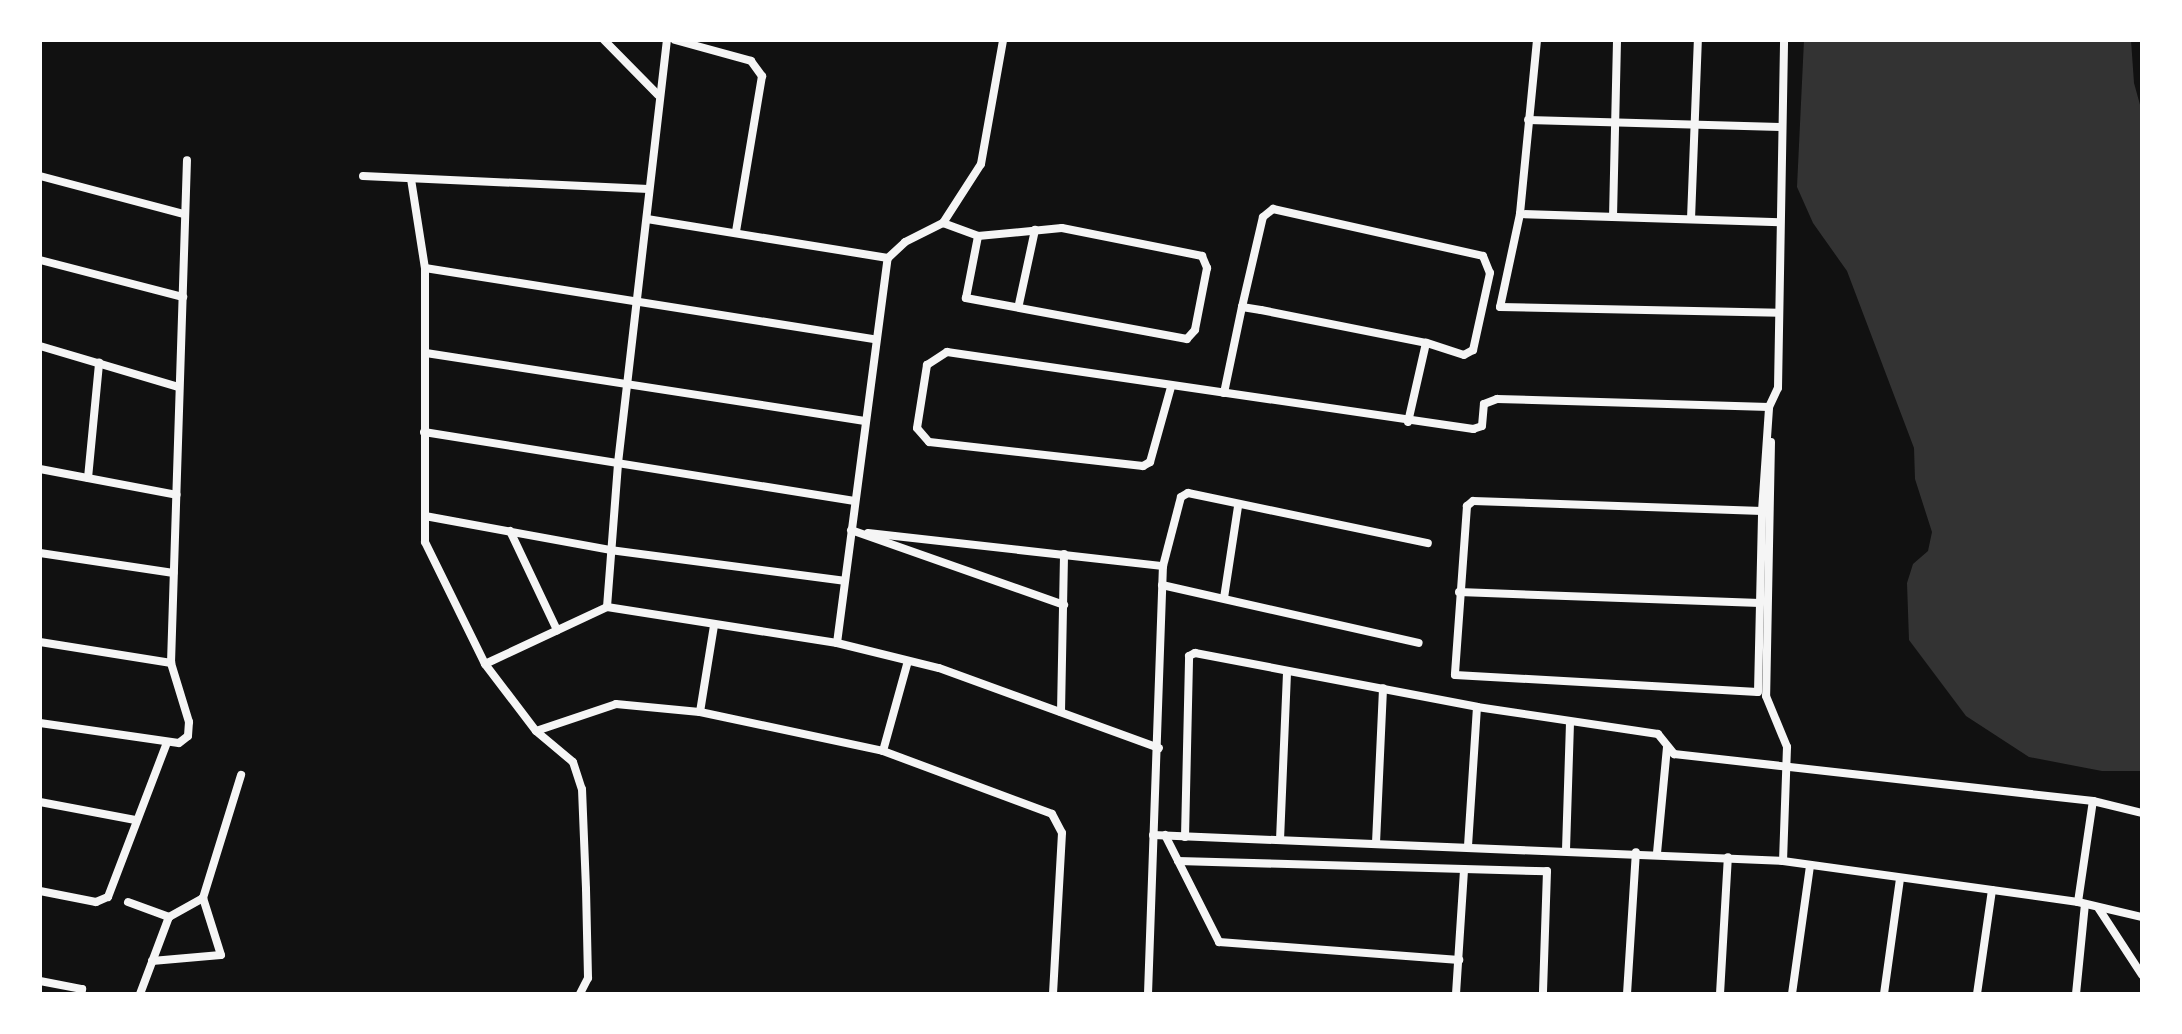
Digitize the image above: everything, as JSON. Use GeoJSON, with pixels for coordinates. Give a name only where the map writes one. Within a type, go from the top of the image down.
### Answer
{"type":"FeatureCollection","features":[{"type":"Feature","properties":{"kind":"street"},"geometry":{"type":"LineString","coordinates":[[604,40],[658,95]]}},
{"type":"Feature","properties":{"kind":"street"},"geometry":{"type":"LineString","coordinates":[[607,607],[618,463],[638,304],[658,95],[667,40]]}},
{"type":"Feature","properties":{"kind":"street"},"geometry":{"type":"LineString","coordinates":[[675,40],[751,61],[762,76],[736,232]]}},
{"type":"Feature","properties":{"kind":"street"},"geometry":{"type":"LineString","coordinates":[[837,643],[888,258],[905,242],[943,223],[981,164],[1003,40]]}},
{"type":"Feature","properties":{"kind":"street"},"geometry":{"type":"LineString","coordinates":[[1537,40],[1520,214],[1500,307],[1779,313]]}},
{"type":"Feature","properties":{"kind":"street"},"geometry":{"type":"LineString","coordinates":[[1613,217],[1617,40]]}},
{"type":"Feature","properties":{"kind":"street"},"geometry":{"type":"LineString","coordinates":[[1691,219],[1698,40]]}},
{"type":"Feature","properties":{"kind":"street"},"geometry":{"type":"LineString","coordinates":[[1762,511],[1484,498],[1467,506],[1454,671],[1459,677],[1751,694],[1760,686],[1762,511],[1769,407],[1778,388],[1784,40]]}},
{"type":"Feature","properties":{"kind":"street"},"geometry":{"type":"LineString","coordinates":[[1528,120],[1614,125],[1782,127]]}},
{"type":"Feature","properties":{"kind":"street"},"geometry":{"type":"LineString","coordinates":[[40,723],[166,745],[185,741],[189,729],[171,663],[187,160]]}},
{"type":"Feature","properties":{"kind":"street"},"geometry":{"type":"LineString","coordinates":[[40,176],[184,214]]}},
{"type":"Feature","properties":{"kind":"street"},"geometry":{"type":"LineString","coordinates":[[363,176],[649,189]]}},
{"type":"Feature","properties":{"kind":"street"},"geometry":{"type":"LineString","coordinates":[[411,179],[425,268],[425,542],[485,664],[536,731],[573,762],[582,789],[588,978],[580,994]]}},
{"type":"Feature","properties":{"kind":"street"},"geometry":{"type":"LineString","coordinates":[[1224,393],[1242,307],[1263,217],[1273,209],[1483,256],[1490,273],[1473,350],[1464,355],[1426,343],[1242,307]]}},
{"type":"Feature","properties":{"kind":"street"},"geometry":{"type":"LineString","coordinates":[[1520,214],[1780,222]]}},
{"type":"Feature","properties":{"kind":"street"},"geometry":{"type":"LineString","coordinates":[[647,219],[888,258]]}},
{"type":"Feature","properties":{"kind":"street"},"geometry":{"type":"LineString","coordinates":[[943,223],[978,236],[1062,228],[1202,256],[1207,268],[1195,330],[1187,339],[1019,304],[966,298],[978,236]]}},
{"type":"Feature","properties":{"kind":"street"},"geometry":{"type":"LineString","coordinates":[[1019,304],[1035,230]]}},
{"type":"Feature","properties":{"kind":"street"},"geometry":{"type":"LineString","coordinates":[[40,260],[183,297]]}},
{"type":"Feature","properties":{"kind":"street"},"geometry":{"type":"LineString","coordinates":[[425,268],[875,339]]}},
{"type":"Feature","properties":{"kind":"street"},"geometry":{"type":"LineString","coordinates":[[1408,422],[1426,343]]}},
{"type":"Feature","properties":{"kind":"street"},"geometry":{"type":"LineString","coordinates":[[40,346],[178,387]]}},
{"type":"Feature","properties":{"kind":"street"},"geometry":{"type":"LineString","coordinates":[[1171,387],[1150,462],[1143,466],[929,442],[917,428],[927,365],[947,352],[1408,422],[1473,429],[1482,426],[1484,404],[1497,399],[1769,407]]}},
{"type":"Feature","properties":{"kind":"street"},"geometry":{"type":"LineString","coordinates":[[426,353],[627,387],[865,421]]}},
{"type":"Feature","properties":{"kind":"street"},"geometry":{"type":"LineString","coordinates":[[88,478],[99,363]]}},
{"type":"Feature","properties":{"kind":"street"},"geometry":{"type":"LineString","coordinates":[[1769,430],[1774,461],[1766,696],[1787,747],[1783,861]]}},
{"type":"Feature","properties":{"kind":"street"},"geometry":{"type":"LineString","coordinates":[[424,432],[855,501]]}},
{"type":"Feature","properties":{"kind":"street"},"geometry":{"type":"LineString","coordinates":[[40,469],[177,495]]}},
{"type":"Feature","properties":{"kind":"street"},"geometry":{"type":"LineString","coordinates":[[1148,994],[1163,566],[1181,497],[1188,493],[1238,506],[1428,543]]}},
{"type":"Feature","properties":{"kind":"street"},"geometry":{"type":"LineString","coordinates":[[1224,598],[1238,506]]}},
{"type":"Feature","properties":{"kind":"street"},"geometry":{"type":"LineString","coordinates":[[425,516],[610,550],[844,581]]}},
{"type":"Feature","properties":{"kind":"street"},"geometry":{"type":"LineString","coordinates":[[851,530],[1163,566]]}},
{"type":"Feature","properties":{"kind":"street"},"geometry":{"type":"LineString","coordinates":[[510,531],[557,630]]}},
{"type":"Feature","properties":{"kind":"street"},"geometry":{"type":"LineString","coordinates":[[868,533],[1064,605]]}},
{"type":"Feature","properties":{"kind":"street"},"geometry":{"type":"LineString","coordinates":[[40,553],[174,573]]}},
{"type":"Feature","properties":{"kind":"street"},"geometry":{"type":"LineString","coordinates":[[1061,712],[1064,554]]}},
{"type":"Feature","properties":{"kind":"street"},"geometry":{"type":"LineString","coordinates":[[1162,585],[1419,643]]}},
{"type":"Feature","properties":{"kind":"street"},"geometry":{"type":"LineString","coordinates":[[1459,592],[1760,603]]}},
{"type":"Feature","properties":{"kind":"street"},"geometry":{"type":"LineString","coordinates":[[485,664],[607,607],[837,643],[908,661],[1159,748]]}},
{"type":"Feature","properties":{"kind":"street"},"geometry":{"type":"LineString","coordinates":[[700,712],[714,626]]}},
{"type":"Feature","properties":{"kind":"street"},"geometry":{"type":"LineString","coordinates":[[40,642],[171,663]]}},
{"type":"Feature","properties":{"kind":"street"},"geometry":{"type":"LineString","coordinates":[[1185,837],[1189,656],[1195,653],[1477,707],[1658,734],[1674,754],[2093,801],[2142,813]]}},
{"type":"Feature","properties":{"kind":"street"},"geometry":{"type":"LineString","coordinates":[[883,751],[908,661]]}},
{"type":"Feature","properties":{"kind":"street"},"geometry":{"type":"LineString","coordinates":[[1280,840],[1287,672]]}},
{"type":"Feature","properties":{"kind":"street"},"geometry":{"type":"LineString","coordinates":[[1376,843],[1383,688]]}},
{"type":"Feature","properties":{"kind":"street"},"geometry":{"type":"LineString","coordinates":[[536,731],[616,704],[700,712],[883,751],[1059,819],[1053,994]]}},
{"type":"Feature","properties":{"kind":"street"},"geometry":{"type":"LineString","coordinates":[[1468,846],[1477,707]]}},
{"type":"Feature","properties":{"kind":"street"},"geometry":{"type":"LineString","coordinates":[[1566,850],[1570,722]]}},
{"type":"Feature","properties":{"kind":"street"},"geometry":{"type":"LineString","coordinates":[[40,891],[103,901],[166,745]]}},
{"type":"Feature","properties":{"kind":"street"},"geometry":{"type":"LineString","coordinates":[[1657,853],[1667,747]]}},
{"type":"Feature","properties":{"kind":"street"},"geometry":{"type":"LineString","coordinates":[[152,961],[221,955],[203,898],[241,775]]}},
{"type":"Feature","properties":{"kind":"street"},"geometry":{"type":"LineString","coordinates":[[2076,994],[2093,801]]}},
{"type":"Feature","properties":{"kind":"street"},"geometry":{"type":"LineString","coordinates":[[40,802],[135,820]]}},
{"type":"Feature","properties":{"kind":"street"},"geometry":{"type":"LineString","coordinates":[[1153,835],[1636,852],[1783,861],[2082,903],[2142,917]]}},
{"type":"Feature","properties":{"kind":"street"},"geometry":{"type":"LineString","coordinates":[[1165,835],[1219,942],[1459,960]]}},
{"type":"Feature","properties":{"kind":"street"},"geometry":{"type":"LineString","coordinates":[[1627,994],[1636,852]]}},
{"type":"Feature","properties":{"kind":"street"},"geometry":{"type":"LineString","coordinates":[[1720,994],[1728,857]]}},
{"type":"Feature","properties":{"kind":"street"},"geometry":{"type":"LineString","coordinates":[[1178,861],[1547,871],[1543,994]]}},
{"type":"Feature","properties":{"kind":"street"},"geometry":{"type":"LineString","coordinates":[[1792,994],[1810,866]]}},
{"type":"Feature","properties":{"kind":"street"},"geometry":{"type":"LineString","coordinates":[[1456,994],[1464,869]]}},
{"type":"Feature","properties":{"kind":"street"},"geometry":{"type":"LineString","coordinates":[[1884,994],[1900,879]]}},
{"type":"Feature","properties":{"kind":"street"},"geometry":{"type":"LineString","coordinates":[[1977,994],[1992,890]]}},
{"type":"Feature","properties":{"kind":"street"},"geometry":{"type":"LineString","coordinates":[[140,994],[169,917],[203,898]]}},
{"type":"Feature","properties":{"kind":"street"},"geometry":{"type":"LineString","coordinates":[[128,902],[169,917]]}},
{"type":"Feature","properties":{"kind":"street"},"geometry":{"type":"LineString","coordinates":[[2099,908],[2142,975]]}},
{"type":"Feature","properties":{"kind":"street"},"geometry":{"type":"LineString","coordinates":[[40,981],[82,989],[81,994]]}},
{"type":"Feature","properties":{"kind":"shaded area"},"geometry":{"type":"Polygon","coordinates":[[[1804,40],[2131,40],[2134,83],[2142,112],[2142,771],[2102,771],[2029,757],[1966,716],[1909,640],[1907,583],[1913,564],[1928,551],[1932,532],[1915,479],[1914,448],[1847,271],[1813,223],[1797,187],[1804,40]]]}}]}
